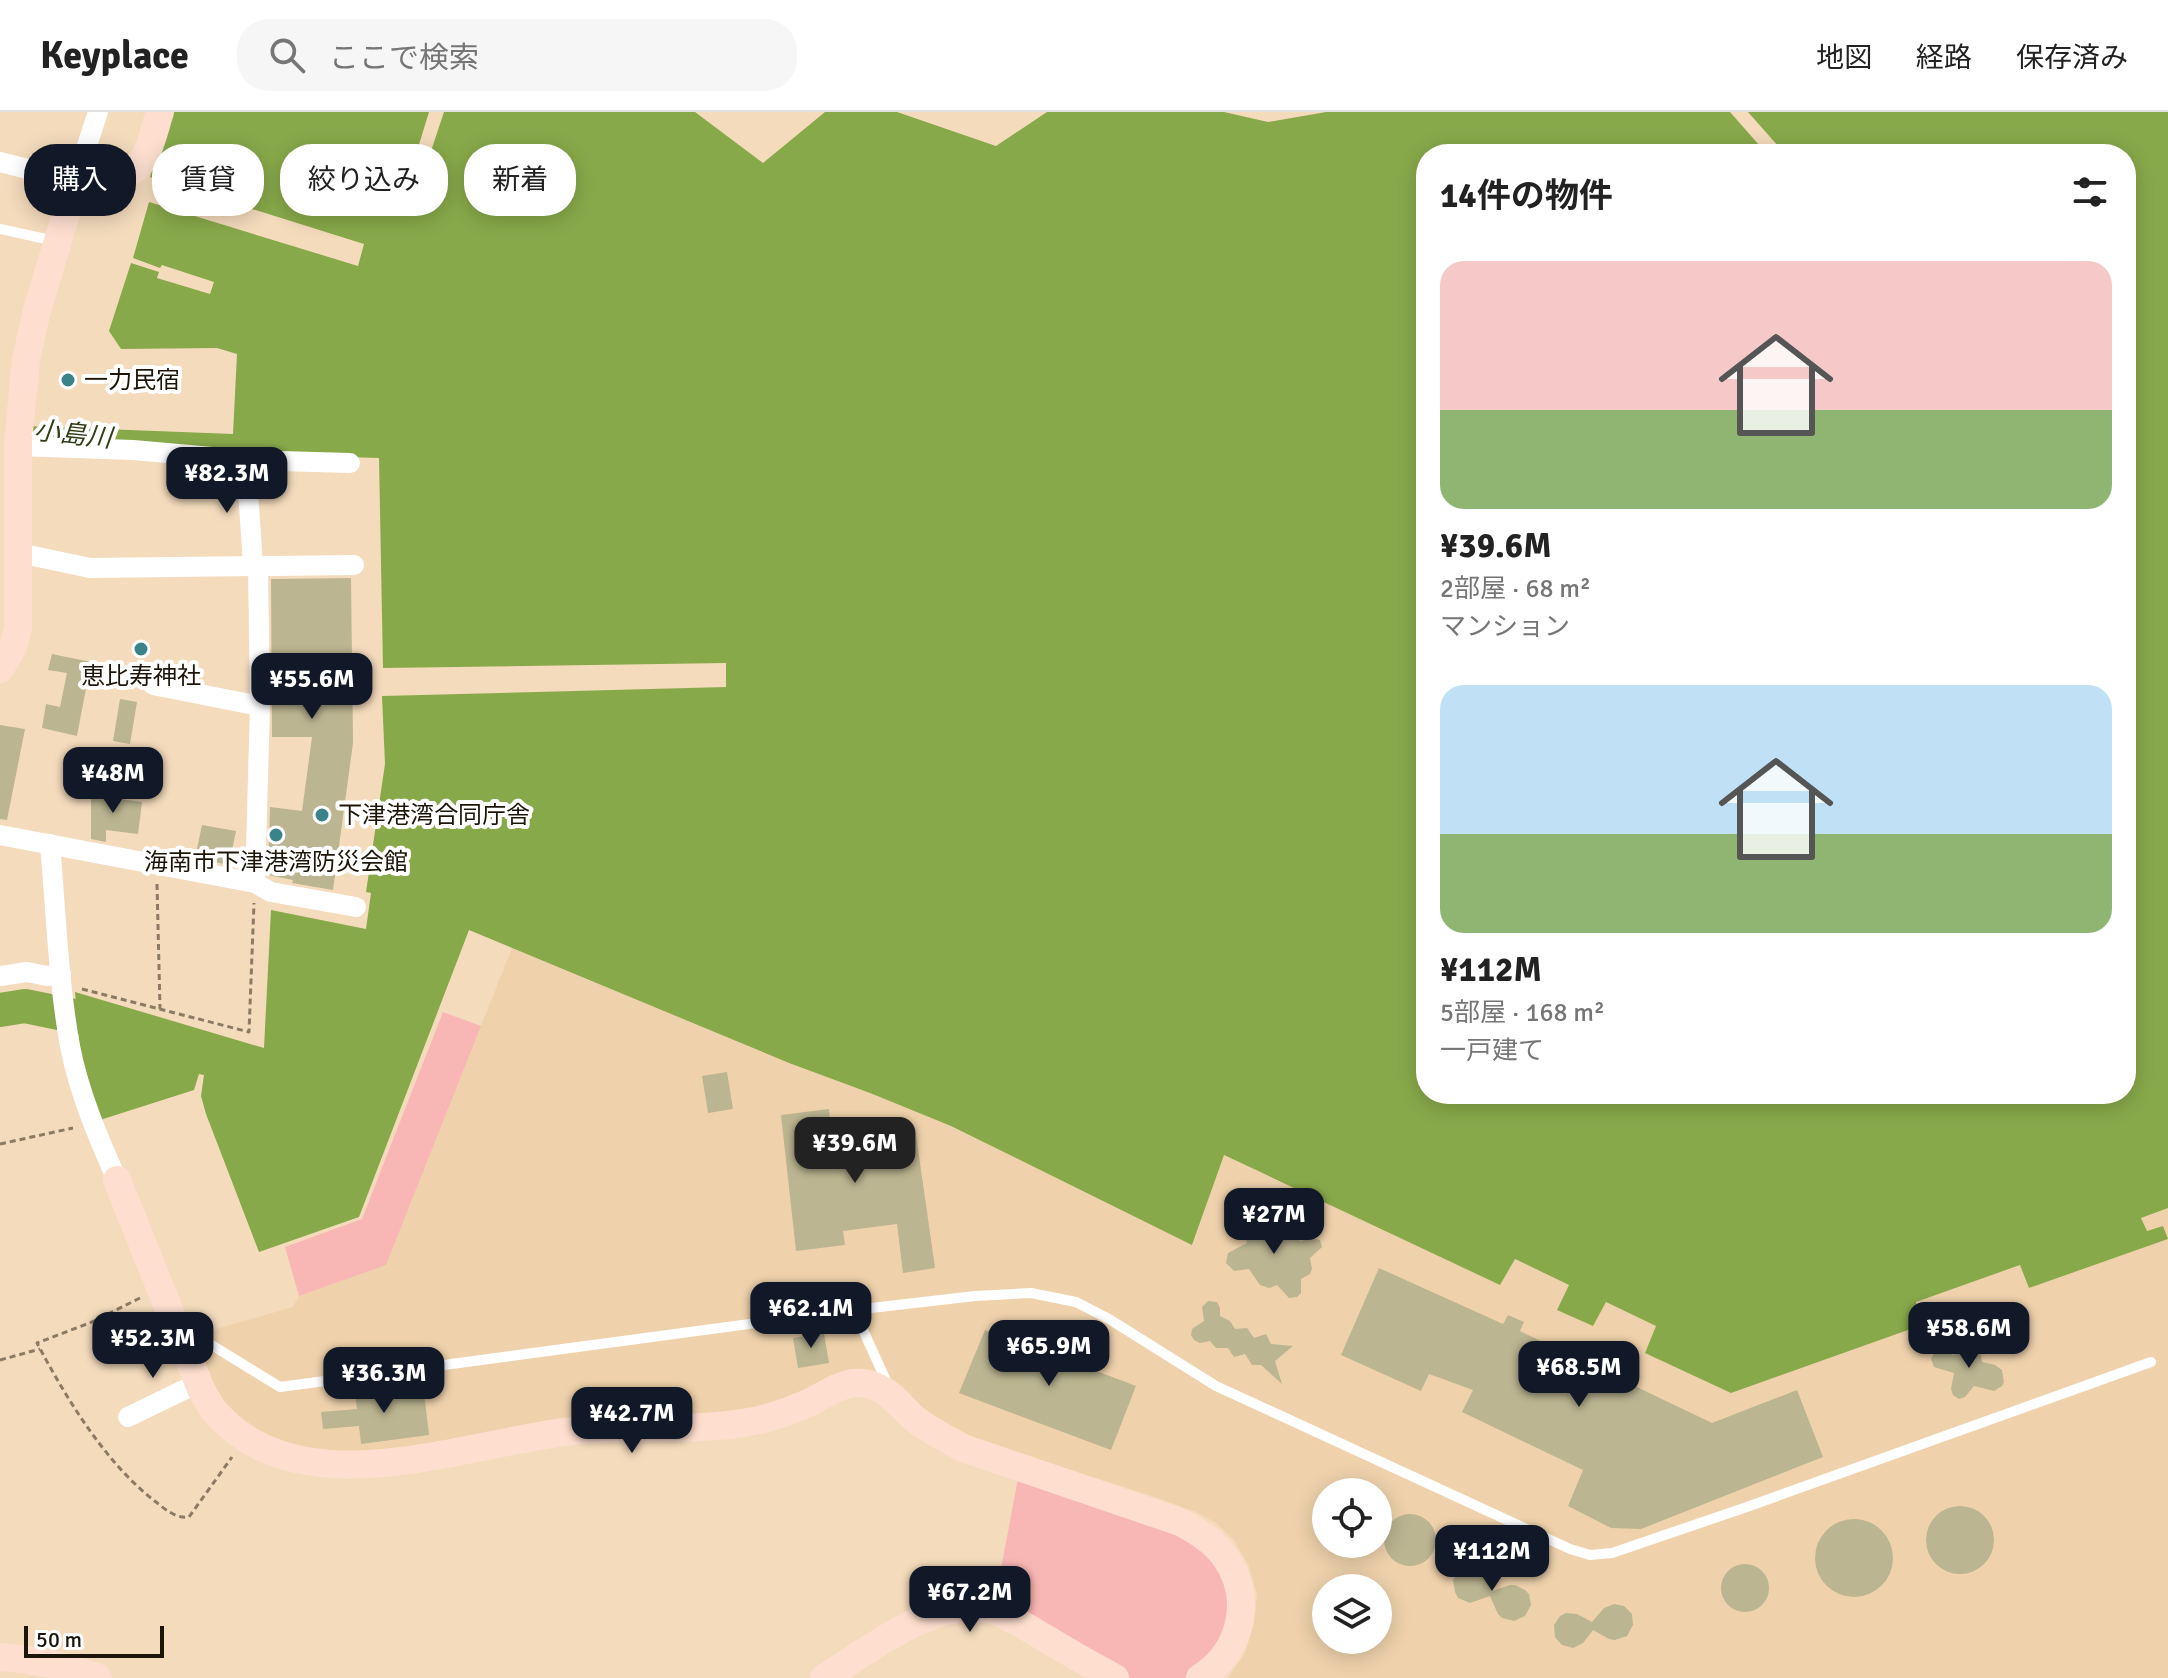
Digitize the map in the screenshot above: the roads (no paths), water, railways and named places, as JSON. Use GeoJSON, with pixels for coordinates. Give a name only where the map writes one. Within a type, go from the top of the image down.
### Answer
{"type":"FeatureCollection","features":[{"type":"Feature","properties":{"kind":"street"},"geometry":{"type":"LineString","coordinates":[[87,144],[98,112]]}},
{"type":"Feature","properties":{"kind":"street"},"geometry":{"type":"LineString","coordinates":[[136,169],[145,159],[160,112]]}},
{"type":"Feature","properties":{"kind":"street"},"geometry":{"type":"LineString","coordinates":[[0,162],[24,166]]}},
{"type":"Feature","properties":{"kind":"street"},"geometry":{"type":"LineString","coordinates":[[0,669],[13,647],[18,628],[18,437],[30,337],[64,216]]}},
{"type":"Feature","properties":{"kind":"street"},"geometry":{"type":"LineString","coordinates":[[18,437],[246,460],[350,463]]}},
{"type":"Feature","properties":{"kind":"street"},"geometry":{"type":"LineString","coordinates":[[246,460],[256,566],[260,706],[255,883]]}},
{"type":"Feature","properties":{"kind":"street"},"geometry":{"type":"LineString","coordinates":[[19,553],[90,568],[354,565]]}},
{"type":"Feature","properties":{"kind":"street"},"geometry":{"type":"LineString","coordinates":[[153,685],[260,706]]}},
{"type":"Feature","properties":{"kind":"street"},"geometry":{"type":"LineString","coordinates":[[0,835],[255,883],[271,892],[356,907]]}},
{"type":"Feature","properties":{"kind":"street"},"geometry":{"type":"LineString","coordinates":[[50,844],[71,1049],[92,1123],[198,1383],[214,1412],[228,1426],[266,1450],[312,1463],[361,1464],[402,1461],[571,1431],[751,1422],[808,1404],[845,1384],[859,1382],[872,1385],[937,1434],[963,1448],[1180,1522],[1214,1544],[1229,1564],[1242,1592],[1241,1617],[1235,1638],[1205,1676]]}},
{"type":"Feature","properties":{"kind":"street"},"geometry":{"type":"LineString","coordinates":[[0,976],[27,972],[62,982]]}},
{"type":"Feature","properties":{"kind":"street"},"geometry":{"type":"LineString","coordinates":[[128,1417],[198,1383]]}},
{"type":"Feature","properties":{"kind":"street"},"geometry":{"type":"LineString","coordinates":[[824,1678],[910,1626],[939,1613],[966,1607],[993,1611],[1013,1620],[1115,1678]]}},
{"type":"Feature","properties":{"kind":"street"},"geometry":{"type":"LineString","coordinates":[[0,1657],[39,1661],[98,1678]]}},
{"type":"Feature","properties":{"kind":"lane"},"geometry":{"type":"LineString","coordinates":[[0,229],[57,241]]}},
{"type":"Feature","properties":{"kind":"lane"},"geometry":{"type":"LineString","coordinates":[[210,1344],[280,1387],[854,1310],[1031,1293],[1076,1302],[1109,1319],[1216,1386],[1570,1549],[1590,1555],[1612,1553],[1744,1508],[2151,1362]]}},
{"type":"Feature","properties":{"kind":"lane"},"geometry":{"type":"LineString","coordinates":[[854,1310],[895,1400]]}},
{"type":"Feature","properties":{"kind":"water","name":"小島川"},"geometry":{"type":"Polygon","coordinates":[[[170,112],[429,112],[419,144],[280,144],[280,216],[448,216],[448,144],[433,144],[444,112],[695,112],[763,163],[825,112],[897,112],[996,146],[1047,112],[1224,112],[1268,122],[1326,112],[2168,112],[2168,1208],[2141,1218],[2147,1231],[2163,1226],[2168,1239],[2029,1288],[2020,1265],[1916,1302],[1922,1325],[1731,1393],[1645,1353],[1656,1326],[1606,1302],[1593,1326],[1557,1310],[1569,1285],[1515,1259],[1500,1285],[1224,1155],[1192,1245],[951,1126],[789,1063],[469,930],[359,1217],[259,1252],[206,1114],[201,1096],[204,1075],[199,1074],[194,1090],[100,1120],[80,1052],[75,992],[264,1048],[271,910],[366,929],[371,893],[366,892],[385,764],[382,696],[726,687],[726,663],[383,668],[379,458],[243,454],[25,440],[26,426],[233,434],[237,354],[217,348],[121,349],[109,331],[131,263],[159,272],[157,278],[210,294],[214,282],[133,258],[149,202],[152,203],[152,216],[195,216],[358,266],[364,244],[264,213],[264,144],[160,144],[170,112]]]}},
{"type":"Feature","properties":{"kind":"waterway"},"geometry":{"type":"LineString","coordinates":[[0,1010],[25,1006],[98,1021]]}},
{"type":"Feature","properties":{"kind":"place","name":"一力民宿"},"geometry":{"type":"Point","coordinates":[68,380]}},
{"type":"Feature","properties":{"kind":"place","name":"恵比寿神社"},"geometry":{"type":"Point","coordinates":[141,649]}},
{"type":"Feature","properties":{"kind":"place","name":"下津港湾合同庁舎"},"geometry":{"type":"Point","coordinates":[322,815]}},
{"type":"Feature","properties":{"kind":"place","name":"海南市下津港湾防災会館"},"geometry":{"type":"Point","coordinates":[276,835]}}]}
